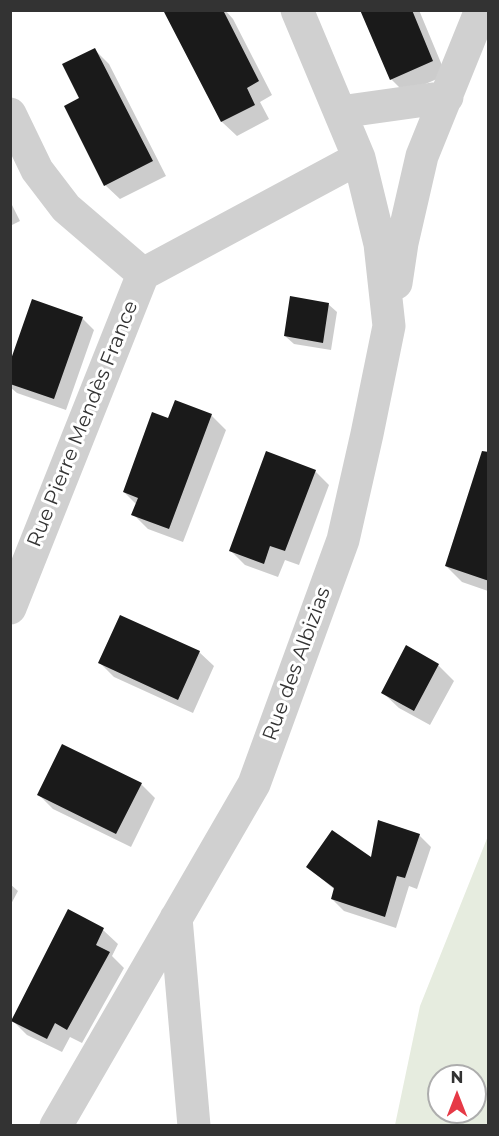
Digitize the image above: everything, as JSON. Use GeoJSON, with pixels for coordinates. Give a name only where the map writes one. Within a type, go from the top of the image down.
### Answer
{"type":"FeatureCollection","features":[{"type":"Feature","properties":{"kind":"street","name":"Rue des Albizias"},"geometry":{"type":"LineString","coordinates":[[56,1125],[254,784],[343,540],[389,326],[380,244],[359,158],[297,10]]}},
{"type":"Feature","properties":{"kind":"street"},"geometry":{"type":"LineString","coordinates":[[389,326],[402,243],[422,156],[481,10]]}},
{"type":"Feature","properties":{"kind":"street"},"geometry":{"type":"LineString","coordinates":[[340,112],[447,97]]}},
{"type":"Feature","properties":{"kind":"street"},"geometry":{"type":"LineString","coordinates":[[10,114],[37,171],[66,208],[143,274],[359,158]]}},
{"type":"Feature","properties":{"kind":"street","name":"Rue Pierre Mendès France"},"geometry":{"type":"LineString","coordinates":[[10,608],[143,274]]}},
{"type":"Feature","properties":{"kind":"street"},"geometry":{"type":"LineString","coordinates":[[176,918],[194,1125]]}},
{"type":"Feature","properties":{"kind":"shaded area"},"geometry":{"type":"Polygon","coordinates":[[[488,836],[488,1125],[395,1125],[420,1006],[488,836]]]}},
{"type":"Feature","properties":{"kind":"building"},"geometry":{"type":"Polygon","coordinates":[[[163,10],[223,10],[259,81],[247,88],[255,105],[221,122],[163,10]]]}},
{"type":"Feature","properties":{"kind":"building"},"geometry":{"type":"Polygon","coordinates":[[[360,10],[412,10],[433,61],[390,80],[360,10]]]}},
{"type":"Feature","properties":{"kind":"building"},"geometry":{"type":"Polygon","coordinates":[[[95,48],[153,161],[104,186],[64,106],[79,98],[62,64],[95,48]]]}},
{"type":"Feature","properties":{"kind":"building"},"geometry":{"type":"Polygon","coordinates":[[[290,296],[329,303],[323,343],[284,336],[290,296]]]}},
{"type":"Feature","properties":{"kind":"building"},"geometry":{"type":"Polygon","coordinates":[[[32,299],[83,317],[54,399],[10,384],[10,362],[32,299]]]}},
{"type":"Feature","properties":{"kind":"building"},"geometry":{"type":"Polygon","coordinates":[[[175,400],[212,414],[169,529],[131,515],[138,498],[123,492],[152,412],[168,418],[175,400]]]}},
{"type":"Feature","properties":{"kind":"building"},"geometry":{"type":"Polygon","coordinates":[[[266,451],[316,470],[285,551],[270,546],[264,564],[229,551],[266,451]]]}},
{"type":"Feature","properties":{"kind":"building"},"geometry":{"type":"Polygon","coordinates":[[[482,451],[489,452],[489,581],[445,566],[482,451]]]}},
{"type":"Feature","properties":{"kind":"building"},"geometry":{"type":"Polygon","coordinates":[[[120,615],[200,651],[178,700],[98,663],[120,615]]]}},
{"type":"Feature","properties":{"kind":"building"},"geometry":{"type":"Polygon","coordinates":[[[406,645],[439,664],[414,711],[381,693],[406,645]]]}},
{"type":"Feature","properties":{"kind":"building"},"geometry":{"type":"Polygon","coordinates":[[[62,744],[142,783],[116,834],[37,795],[62,744]]]}},
{"type":"Feature","properties":{"kind":"building"},"geometry":{"type":"Polygon","coordinates":[[[378,820],[420,834],[405,878],[397,876],[385,917],[331,899],[334,888],[306,867],[332,830],[371,857],[378,820]]]}},
{"type":"Feature","properties":{"kind":"building"},"geometry":{"type":"Polygon","coordinates":[[[68,909],[104,928],[96,945],[110,952],[67,1030],[55,1023],[47,1039],[11,1021],[68,909]]]}}]}
